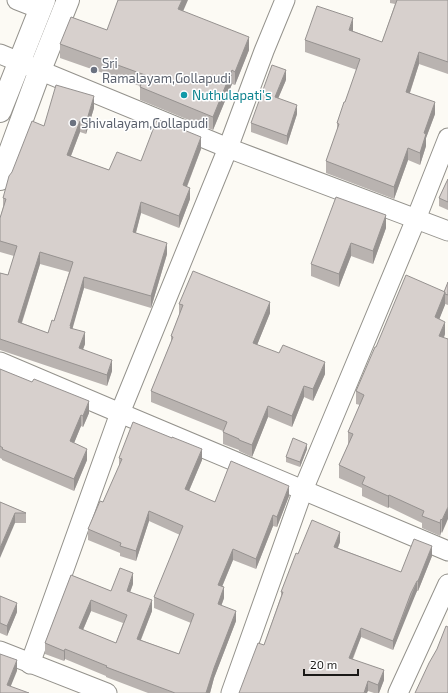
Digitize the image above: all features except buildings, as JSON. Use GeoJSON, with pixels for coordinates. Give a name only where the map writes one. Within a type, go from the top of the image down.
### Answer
{"type":"FeatureCollection","features":[{"type":"Feature","properties":{"kind":"street"},"geometry":{"type":"LineString","coordinates":[[0,111],[10,58],[42,5],[17,0]]}},
{"type":"Feature","properties":{"kind":"street"},"geometry":{"type":"LineString","coordinates":[[0,179],[40,70],[68,0]]}},
{"type":"Feature","properties":{"kind":"street"},"geometry":{"type":"LineString","coordinates":[[30,664],[120,413],[228,148],[264,51],[285,0]]}},
{"type":"Feature","properties":{"kind":"street"},"geometry":{"type":"LineString","coordinates":[[10,58],[228,148],[448,231]]}},
{"type":"Feature","properties":{"kind":"street"},"geometry":{"type":"LineString","coordinates":[[231,693],[303,490],[416,219],[448,138]]}},
{"type":"Feature","properties":{"kind":"street"},"geometry":{"type":"LineString","coordinates":[[0,362],[448,551]]}},
{"type":"Feature","properties":{"kind":"street"},"geometry":{"type":"LineString","coordinates":[[398,693],[448,584]]}},
{"type":"Feature","properties":{"kind":"street"},"geometry":{"type":"LineString","coordinates":[[0,651],[107,693]]}},
{"type":"Feature","properties":{"kind":"place","name":"Sri Ramalayam,Gollapudi"},"geometry":{"type":"Point","coordinates":[94,70]}},
{"type":"Feature","properties":{"kind":"place","name":"Nuthulapati's"},"geometry":{"type":"Point","coordinates":[184,95]}},
{"type":"Feature","properties":{"kind":"place","name":"Shivalayam,Gollapudi"},"geometry":{"type":"Point","coordinates":[73,123]}}]}
